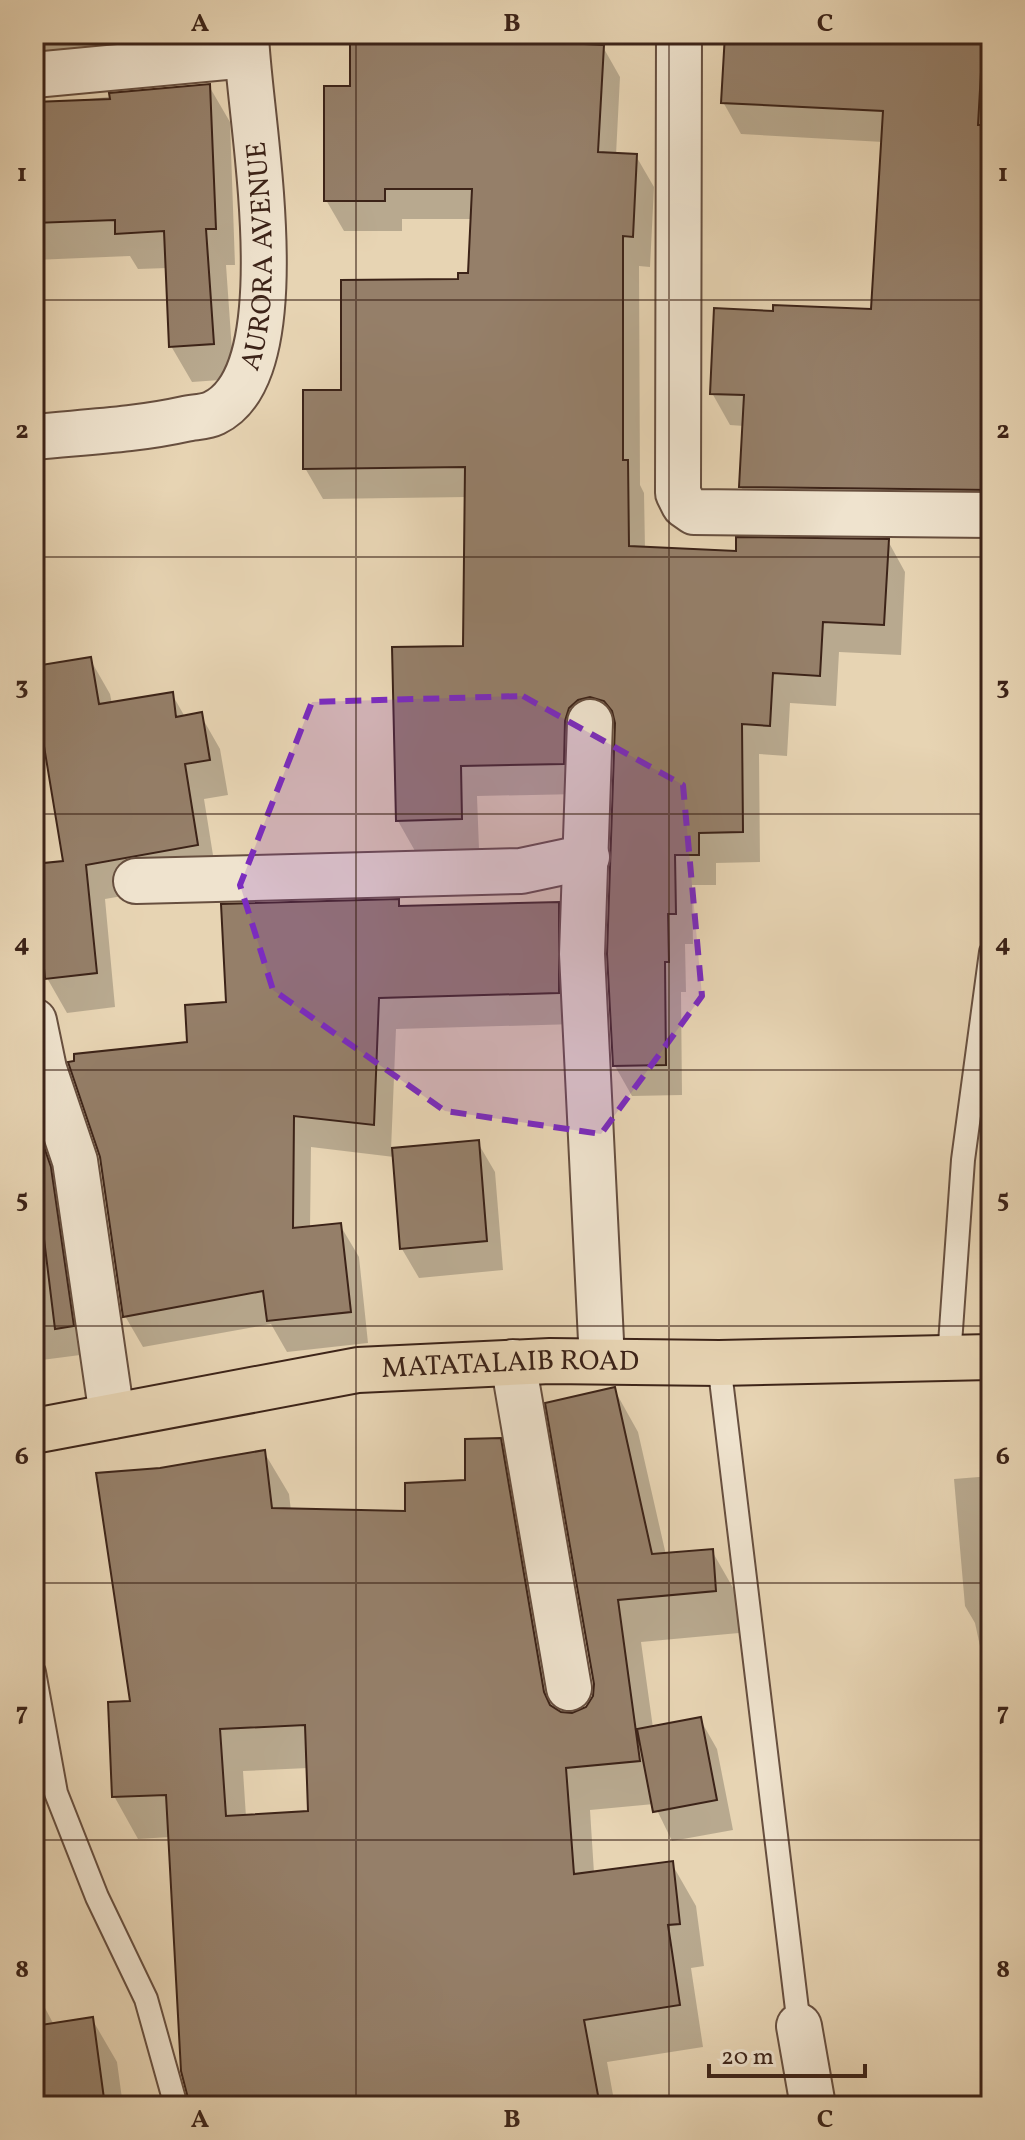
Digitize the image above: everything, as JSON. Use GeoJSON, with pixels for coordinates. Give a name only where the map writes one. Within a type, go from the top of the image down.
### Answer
{"type":"FeatureCollection","features":[{"type":"Feature","properties":{"kind":"main road","name":"MATATALAIB ROAD"},"geometry":{"type":"LineString","coordinates":[[34,1431],[358,1370],[513,1362],[719,1363],[970,1357]]}},
{"type":"Feature","properties":{"kind":"street"},"geometry":{"type":"LineString","coordinates":[[679,34],[678,493],[684,505],[694,512],[991,515]]}},
{"type":"Feature","properties":{"kind":"street"},"geometry":{"type":"LineString","coordinates":[[34,75],[246,44]]}},
{"type":"Feature","properties":{"kind":"street","name":"AURORA AVENUE"},"geometry":{"type":"LineString","coordinates":[[34,437],[166,423],[215,413],[238,391],[253,359],[264,295],[264,228],[246,44]]}},
{"type":"Feature","properties":{"kind":"street"},"geometry":{"type":"LineString","coordinates":[[590,722],[582,954],[602,1361]]}},
{"type":"Feature","properties":{"kind":"street"},"geometry":{"type":"LineString","coordinates":[[136,881],[521,871],[587,857]]}},
{"type":"Feature","properties":{"kind":"street"},"geometry":{"type":"LineString","coordinates":[[34,1021],[44,1069],[75,1161],[112,1416]]}},
{"type":"Feature","properties":{"kind":"street"},"geometry":{"type":"LineString","coordinates":[[513,1362],[569,1688]]}},
{"type":"Feature","properties":{"kind":"street"},"geometry":{"type":"LineString","coordinates":[[799,2026],[813,2106]]}},
{"type":"Feature","properties":{"kind":"lane"},"geometry":{"type":"LineString","coordinates":[[970,1357],[963,1160],[991,952]]}},
{"type":"Feature","properties":{"kind":"lane"},"geometry":{"type":"LineString","coordinates":[[719,1363],[799,2026]]}},
{"type":"Feature","properties":{"kind":"lane"},"geometry":{"type":"LineString","coordinates":[[34,1672],[56,1793],[97,1897],[146,1999],[176,2106]]}},
{"type":"Feature","properties":{"kind":"highlighted area"},"geometry":{"type":"Polygon","coordinates":[[[523,696],[683,785],[702,996],[601,1134],[445,1111],[273,990],[240,885],[312,702],[523,696]]]}},
{"type":"Feature","properties":{"kind":"building"},"geometry":{"type":"Polygon","coordinates":[[[350,34],[503,34],[503,40],[604,45],[598,152],[637,154],[633,237],[623,236],[623,460],[628,460],[629,546],[736,551],[736,537],[889,539],[884,625],[823,622],[820,676],[773,673],[770,726],[742,724],[743,832],[699,833],[699,855],[675,855],[676,914],[668,914],[669,962],[665,962],[666,1065],[613,1066],[607,954],[615,723],[612,711],[604,701],[590,697],[578,700],[569,708],[565,721],[564,764],[461,766],[462,819],[396,821],[392,647],[463,646],[465,467],[303,469],[303,390],[341,390],[341,280],[458,279],[458,273],[468,273],[472,189],[385,189],[385,201],[324,201],[324,86],[350,86],[350,34]]]}},
{"type":"Feature","properties":{"kind":"building"},"geometry":{"type":"Polygon","coordinates":[[[725,34],[983,37],[978,125],[991,125],[983,328],[991,328],[991,490],[739,487],[744,395],[710,394],[714,308],[773,311],[773,305],[871,309],[883,111],[721,103],[725,34]]]}},
{"type":"Feature","properties":{"kind":"building"},"geometry":{"type":"Polygon","coordinates":[[[210,84],[216,229],[206,229],[214,344],[169,347],[164,231],[115,234],[115,220],[34,223],[34,102],[110,99],[109,93],[210,84]]]}},
{"type":"Feature","properties":{"kind":"building"},"geometry":{"type":"Polygon","coordinates":[[[91,657],[99,704],[173,692],[176,717],[202,712],[210,760],[185,764],[198,845],[86,865],[97,973],[45,979],[34,864],[63,861],[40,722],[44,721],[35,666],[91,657]]]}},
{"type":"Feature","properties":{"kind":"building"},"geometry":{"type":"Polygon","coordinates":[[[399,899],[399,906],[559,902],[559,993],[379,998],[374,1125],[294,1116],[293,1228],[341,1223],[351,1312],[267,1321],[263,1291],[123,1317],[100,1157],[68,1062],[74,1061],[74,1054],[187,1042],[185,1005],[226,1002],[221,904],[399,899]]]}},
{"type":"Feature","properties":{"kind":"building"},"geometry":{"type":"Polygon","coordinates":[[[34,1118],[51,1167],[74,1326],[55,1329],[34,1157],[34,1118]]]}},
{"type":"Feature","properties":{"kind":"building"},"geometry":{"type":"Polygon","coordinates":[[[479,1140],[487,1241],[400,1249],[392,1148],[479,1140]]]}},
{"type":"Feature","properties":{"kind":"building"},"geometry":{"type":"Polygon","coordinates":[[[615,1387],[652,1554],[713,1549],[716,1591],[618,1600],[640,1761],[566,1768],[574,1874],[673,1861],[680,1924],[668,1925],[680,2005],[584,2020],[600,2106],[190,2106],[181,2071],[166,1795],[112,1797],[108,1702],[130,1701],[96,1473],[160,1468],[265,1450],[272,1508],[405,1511],[405,1483],[465,1480],[465,1439],[501,1438],[544,1692],[550,1705],[561,1712],[572,1713],[586,1707],[593,1696],[594,1684],[545,1403],[615,1387]],[[305,1725],[220,1729],[226,1816],[308,1811],[305,1725]]]}},
{"type":"Feature","properties":{"kind":"building"},"geometry":{"type":"Polygon","coordinates":[[[701,1717],[717,1800],[653,1812],[637,1729],[701,1717]]]}},
{"type":"Feature","properties":{"kind":"building"},"geometry":{"type":"Polygon","coordinates":[[[93,2017],[105,2106],[34,2106],[34,2026],[93,2017]]]}}]}
